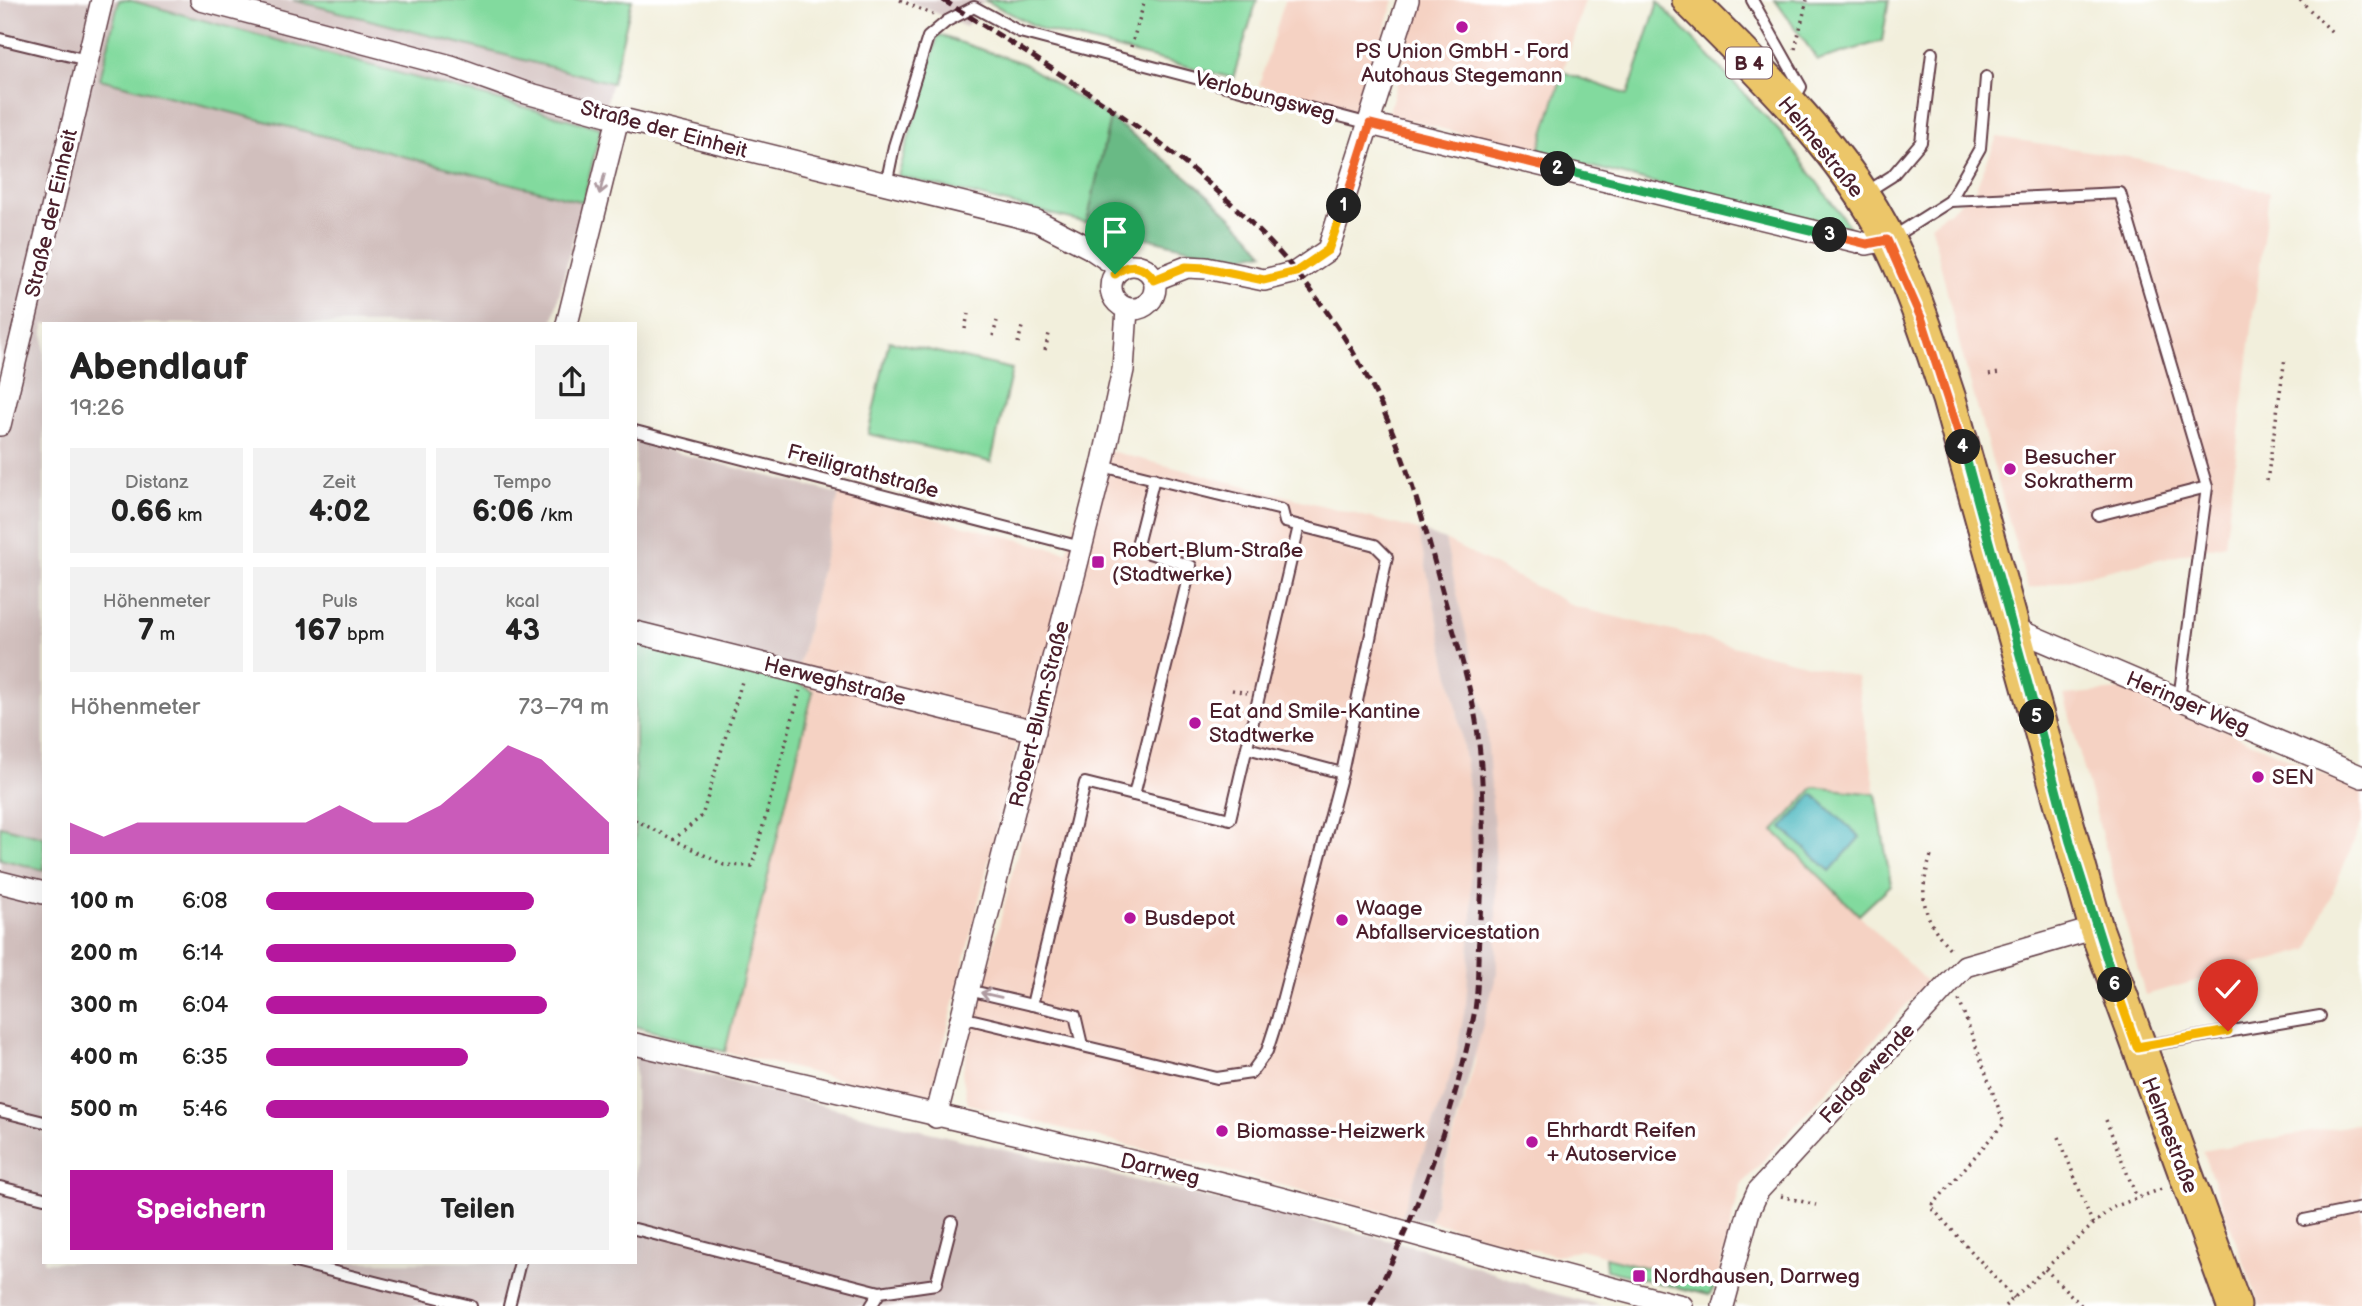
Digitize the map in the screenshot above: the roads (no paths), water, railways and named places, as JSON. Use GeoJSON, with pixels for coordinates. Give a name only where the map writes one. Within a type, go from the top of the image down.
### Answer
{"type":"FeatureCollection","features":[{"type":"Feature","properties":{"kind":"main road","name":"Helmestraße"},"geometry":{"type":"LineString","coordinates":[[1689,0],[1790,107],[1863,194],[1887,240],[1922,320],[1949,398],[2096,928],[2137,1047],[2234,1306]]}},
{"type":"Feature","properties":{"kind":"street","name":"Straße der Einheit"},"geometry":{"type":"LineString","coordinates":[[0,425],[102,0]]}},
{"type":"Feature","properties":{"kind":"street","name":"Straße der Einheit"},"geometry":{"type":"LineString","coordinates":[[201,0],[451,66],[523,92],[618,118],[1037,221],[1090,248],[1121,268],[1135,265],[1144,268],[1154,280]]}},
{"type":"Feature","properties":{"kind":"street"},"geometry":{"type":"LineString","coordinates":[[1121,268],[1112,280],[1110,288],[1118,304],[1134,310],[1151,300],[1155,290],[1154,280],[1186,267],[1206,268],[1264,280],[1296,272],[1328,250],[1408,0]]}},
{"type":"Feature","properties":{"kind":"street"},"geometry":{"type":"LineString","coordinates":[[568,322],[618,118]]}},
{"type":"Feature","properties":{"kind":"street","name":"Verlobungsweg"},"geometry":{"type":"LineString","coordinates":[[1370,124],[1867,244],[1887,240]]}},
{"type":"Feature","properties":{"kind":"street","name":"Robert-Blum-Straße"},"geometry":{"type":"LineString","coordinates":[[936,1117],[1102,466],[1124,370],[1127,309]]}},
{"type":"Feature","properties":{"kind":"street","name":"Heringer Weg"},"geometry":{"type":"LineString","coordinates":[[2013,628],[2362,777]]}},
{"type":"Feature","properties":{"kind":"street","name":"Herweghstraße"},"geometry":{"type":"LineString","coordinates":[[637,632],[1035,731]]}},
{"type":"Feature","properties":{"kind":"street"},"geometry":{"type":"LineString","coordinates":[[0,882],[42,892]]}},
{"type":"Feature","properties":{"kind":"street","name":"Feldgewende"},"geometry":{"type":"LineString","coordinates":[[1723,1306],[1749,1212],[1758,1191],[1965,966],[2096,928]]}},
{"type":"Feature","properties":{"kind":"street","name":"Darrweg"},"geometry":{"type":"LineString","coordinates":[[637,1044],[1232,1186],[1407,1230],[1554,1275],[1682,1306]]}},
{"type":"Feature","properties":{"kind":"lane","name":"Helmestraße"},"geometry":{"type":"LineString","coordinates":[[1752,0],[1801,87],[1790,107]]}},
{"type":"Feature","properties":{"kind":"lane","name":"Verlobungsweg"},"geometry":{"type":"LineString","coordinates":[[886,186],[894,146],[929,37],[947,21],[974,7],[1020,32],[1370,124]]}},
{"type":"Feature","properties":{"kind":"lane"},"geometry":{"type":"LineString","coordinates":[[0,39],[87,60]]}},
{"type":"Feature","properties":{"kind":"lane"},"geometry":{"type":"LineString","coordinates":[[1863,194],[1892,176],[1921,142],[1932,53]]}},
{"type":"Feature","properties":{"kind":"lane"},"geometry":{"type":"LineString","coordinates":[[1950,201],[1979,148],[1986,77]]}},
{"type":"Feature","properties":{"kind":"lane"},"geometry":{"type":"LineString","coordinates":[[1887,240],[1950,201],[2120,193],[2207,488],[2179,699]]}},
{"type":"Feature","properties":{"kind":"lane","name":"Freiligrathstraße"},"geometry":{"type":"LineString","coordinates":[[637,432],[1082,547]]}},
{"type":"Feature","properties":{"kind":"lane"},"geometry":{"type":"LineString","coordinates":[[961,1017],[1217,1078],[1251,1073],[1267,1051],[1277,1020],[1342,773],[1388,557],[1375,545],[1284,522],[1282,510],[1102,466]]}},
{"type":"Feature","properties":{"kind":"lane"},"geometry":{"type":"LineString","coordinates":[[1134,795],[1191,566],[1136,549],[1154,478]]}},
{"type":"Feature","properties":{"kind":"lane"},"geometry":{"type":"LineString","coordinates":[[2098,515],[2207,488]]}},
{"type":"Feature","properties":{"kind":"lane"},"geometry":{"type":"LineString","coordinates":[[1032,1005],[1085,783],[1230,819],[1299,526]]}},
{"type":"Feature","properties":{"kind":"lane"},"geometry":{"type":"LineString","coordinates":[[1247,748],[1342,773]]}},
{"type":"Feature","properties":{"kind":"lane"},"geometry":{"type":"LineString","coordinates":[[968,990],[1075,1015],[1082,1045]]}},
{"type":"Feature","properties":{"kind":"lane"},"geometry":{"type":"LineString","coordinates":[[2137,1047],[2320,1016]]}},
{"type":"Feature","properties":{"kind":"lane"},"geometry":{"type":"LineString","coordinates":[[0,1111],[42,1122]]}},
{"type":"Feature","properties":{"kind":"lane"},"geometry":{"type":"LineString","coordinates":[[0,1187],[42,1198]]}},
{"type":"Feature","properties":{"kind":"lane"},"geometry":{"type":"LineString","coordinates":[[2304,1220],[2362,1208]]}},
{"type":"Feature","properties":{"kind":"lane"},"geometry":{"type":"LineString","coordinates":[[637,1230],[880,1292],[936,1284],[952,1222]]}},
{"type":"Feature","properties":{"kind":"lane"},"geometry":{"type":"LineString","coordinates":[[303,1264],[471,1306]]}},
{"type":"Feature","properties":{"kind":"lane"},"geometry":{"type":"LineString","coordinates":[[509,1306],[520,1264]]}},
{"type":"Feature","properties":{"kind":"lane"},"geometry":{"type":"LineString","coordinates":[[871,1306],[880,1292]]}},
{"type":"Feature","properties":{"kind":"water"},"geometry":{"type":"Polygon","coordinates":[[[1813,794],[1860,837],[1830,871],[1782,828],[1813,794]]]}},
{"type":"Feature","properties":{"kind":"railway"},"geometry":{"type":"LineString","coordinates":[[943,0],[1131,122],[1218,192],[1259,230],[1297,273],[1349,345],[1386,417],[1415,494],[1469,685],[1476,721],[1482,775],[1483,830],[1477,986],[1466,1052],[1445,1127],[1403,1236],[1370,1306]]}},
{"type":"Feature","properties":{"kind":"place","name":"PS Union GmbH - Ford Autohaus Stegemann"},"geometry":{"type":"Point","coordinates":[1462,27]}},
{"type":"Feature","properties":{"kind":"place","name":"Besucher Sokratherm"},"geometry":{"type":"Point","coordinates":[2010,469]}},
{"type":"Feature","properties":{"kind":"place","name":"Robert-Blum-Straße (Stadtwerke)"},"geometry":{"type":"Point","coordinates":[1098,562]}},
{"type":"Feature","properties":{"kind":"place","name":"Eat and Smile-Kantine Stadtwerke"},"geometry":{"type":"Point","coordinates":[1195,723]}},
{"type":"Feature","properties":{"kind":"place","name":"SEN"},"geometry":{"type":"Point","coordinates":[2258,777]}},
{"type":"Feature","properties":{"kind":"place","name":"Busdepot"},"geometry":{"type":"Point","coordinates":[1130,918]}},
{"type":"Feature","properties":{"kind":"place","name":"Waage Abfallservicestation"},"geometry":{"type":"Point","coordinates":[1342,920]}},
{"type":"Feature","properties":{"kind":"place","name":"Biomasse-Heizwerk"},"geometry":{"type":"Point","coordinates":[1222,1131]}},
{"type":"Feature","properties":{"kind":"place","name":"Ehrhardt Reifen + Autoservice"},"geometry":{"type":"Point","coordinates":[1532,1142]}},
{"type":"Feature","properties":{"kind":"place","name":"Nordhausen, Darrweg"},"geometry":{"type":"Point","coordinates":[1639,1276]}}]}
